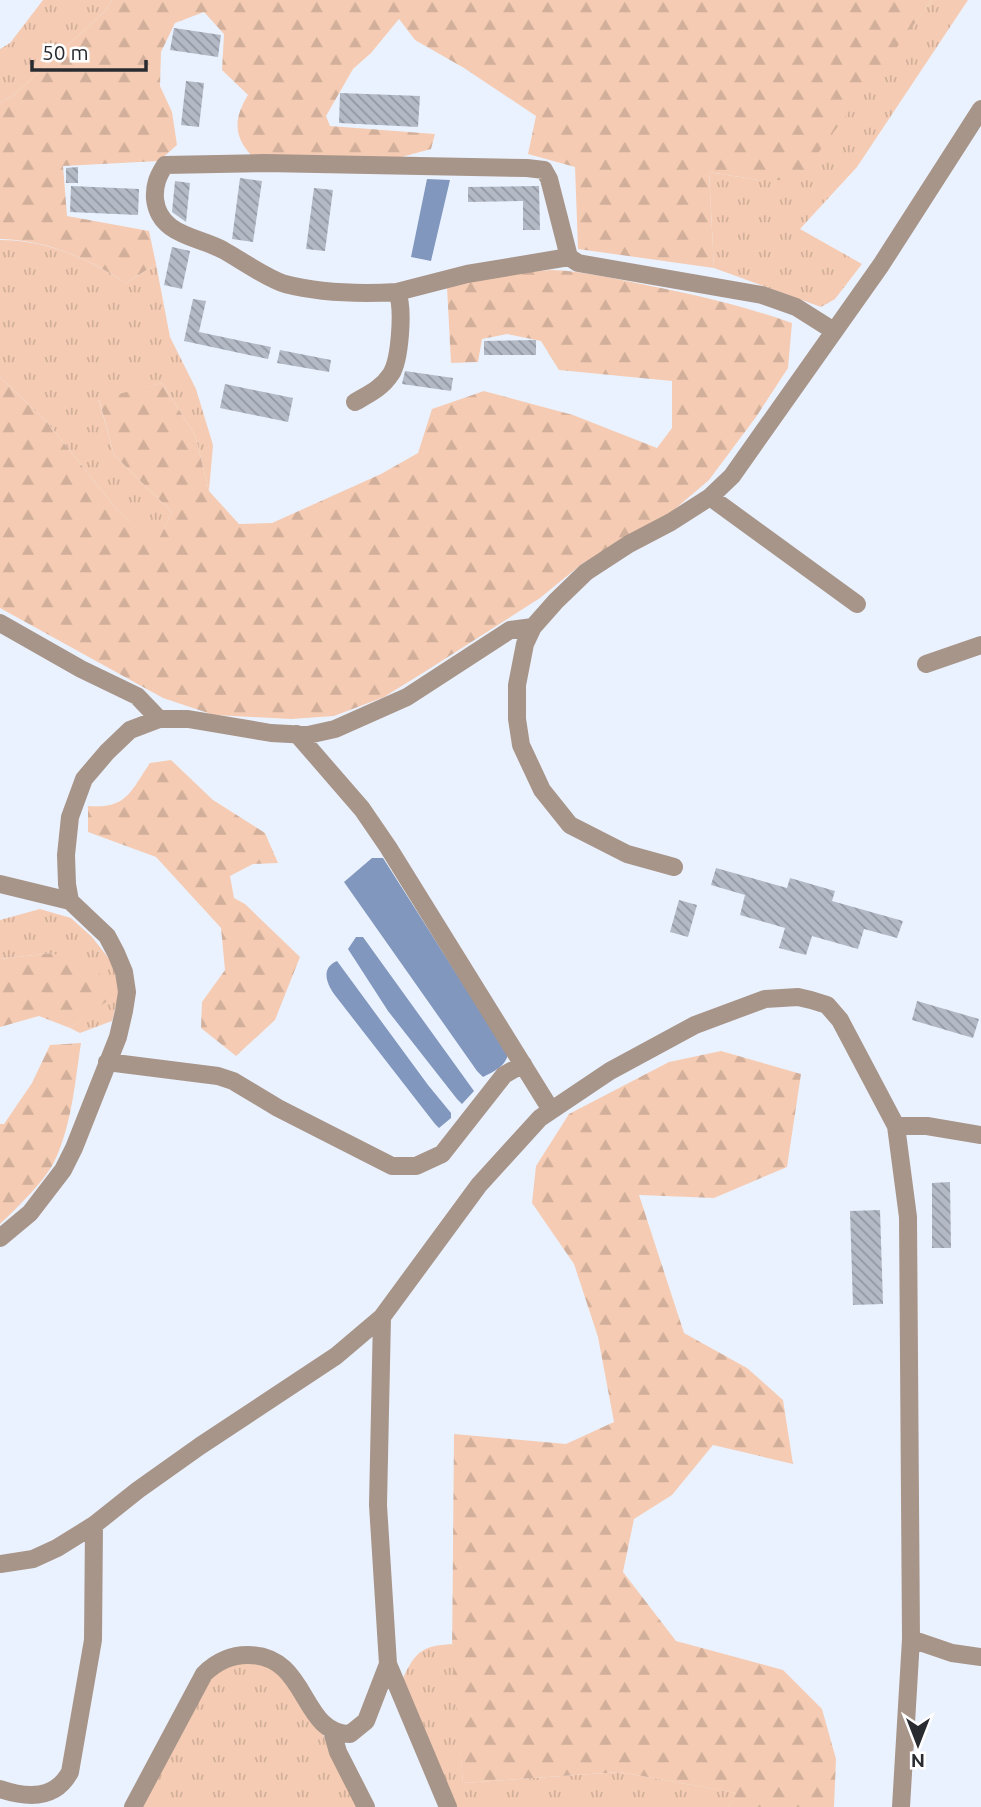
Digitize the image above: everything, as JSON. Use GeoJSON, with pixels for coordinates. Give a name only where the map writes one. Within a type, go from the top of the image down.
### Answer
{"type":"FeatureCollection","features":[{"type":"Feature","properties":{"kind":"street"},"geometry":{"type":"LineString","coordinates":[[674,867],[627,854],[570,825],[542,790],[521,745],[517,719],[517,685],[525,644],[533,627],[586,572],[710,497],[732,476],[881,265],[981,109]]}},
{"type":"Feature","properties":{"kind":"street"},"geometry":{"type":"LineString","coordinates":[[569,257],[549,179],[544,170],[253,163],[165,164],[157,177],[154,191],[157,214],[170,228],[219,248],[283,284],[342,292],[397,292],[467,274],[569,257],[594,267],[679,279],[762,295],[796,307],[834,331]]}},
{"type":"Feature","properties":{"kind":"street"},"geometry":{"type":"LineString","coordinates":[[355,402],[377,390],[392,373],[402,319],[401,302],[397,292]]}},
{"type":"Feature","properties":{"kind":"street"},"geometry":{"type":"LineString","coordinates":[[710,497],[857,604]]}},
{"type":"Feature","properties":{"kind":"street"},"geometry":{"type":"LineString","coordinates":[[0,623],[81,669],[137,696],[159,719]]}},
{"type":"Feature","properties":{"kind":"street"},"geometry":{"type":"LineString","coordinates":[[70,901],[66,855],[70,817],[84,779],[130,730],[159,719],[188,719],[271,733],[308,735],[335,729],[407,697],[510,630],[533,627]]}},
{"type":"Feature","properties":{"kind":"street"},"geometry":{"type":"LineString","coordinates":[[926,664],[981,645]]}},
{"type":"Feature","properties":{"kind":"street"},"geometry":{"type":"LineString","coordinates":[[297,734],[362,809],[388,847],[551,1110]]}},
{"type":"Feature","properties":{"kind":"street"},"geometry":{"type":"LineString","coordinates":[[0,884],[70,901],[107,936],[124,972],[127,992],[118,1037],[63,1170],[30,1213],[0,1238]]}},
{"type":"Feature","properties":{"kind":"street"},"geometry":{"type":"LineString","coordinates":[[0,1564],[33,1559],[57,1548],[336,1356],[382,1317],[479,1185],[540,1118],[551,1110],[610,1071],[695,1025],[765,999],[798,997],[827,1005],[841,1020],[896,1126],[908,1217],[911,1639],[901,1807]]}},
{"type":"Feature","properties":{"kind":"street"},"geometry":{"type":"LineString","coordinates":[[107,1062],[218,1076],[233,1081],[375,1159],[405,1168],[429,1162],[442,1154],[505,1074],[523,1064]]}},
{"type":"Feature","properties":{"kind":"street"},"geometry":{"type":"LineString","coordinates":[[896,1126],[927,1126],[981,1135]]}},
{"type":"Feature","properties":{"kind":"street"},"geometry":{"type":"LineString","coordinates":[[382,1317],[378,1505],[388,1664],[448,1807]]}},
{"type":"Feature","properties":{"kind":"street"},"geometry":{"type":"LineString","coordinates":[[0,1789],[31,1796],[46,1794],[64,1783],[70,1772],[93,1640],[94,1525]]}},
{"type":"Feature","properties":{"kind":"street"},"geometry":{"type":"LineString","coordinates":[[911,1639],[952,1653],[981,1657]]}},
{"type":"Feature","properties":{"kind":"street"},"geometry":{"type":"LineString","coordinates":[[133,1807],[204,1674],[214,1664],[239,1655],[274,1660],[292,1676],[319,1720],[332,1731],[350,1734],[366,1721],[388,1664]]}},
{"type":"Feature","properties":{"kind":"street"},"geometry":{"type":"LineString","coordinates":[[332,1731],[338,1752],[366,1807]]}},
{"type":"Feature","properties":{"kind":"green space"},"geometry":{"type":"Polygon","coordinates":[[[43,0],[112,0],[106,10],[14,95],[0,103],[0,49],[10,43],[43,0]]]}},
{"type":"Feature","properties":{"kind":"green space"},"geometry":{"type":"Polygon","coordinates":[[[112,0],[932,0],[798,180],[758,180],[709,172],[714,268],[578,249],[575,167],[528,154],[536,116],[464,68],[415,40],[399,19],[371,53],[353,69],[326,116],[330,126],[435,134],[431,149],[394,159],[251,155],[238,133],[240,111],[248,95],[222,70],[224,34],[204,12],[175,23],[161,52],[160,86],[172,112],[177,145],[159,161],[63,166],[67,216],[149,231],[156,264],[126,283],[66,252],[34,243],[0,239],[0,103],[14,95],[106,10],[112,0]]]}},
{"type":"Feature","properties":{"kind":"green space"},"geometry":{"type":"Polygon","coordinates":[[[932,0],[968,0],[857,167],[800,229],[862,264],[835,299],[821,307],[714,268],[709,172],[758,180],[877,72],[932,0]]]}},
{"type":"Feature","properties":{"kind":"green space"},"geometry":{"type":"Polygon","coordinates":[[[0,240],[34,243],[66,252],[126,283],[156,264],[170,337],[196,389],[213,445],[209,491],[195,435],[162,383],[99,400],[114,455],[172,512],[156,546],[118,511],[47,422],[0,377],[0,240]]]}},
{"type":"Feature","properties":{"kind":"green space"},"geometry":{"type":"Polygon","coordinates":[[[551,270],[594,275],[676,291],[792,323],[788,368],[709,480],[668,515],[583,563],[540,598],[384,697],[334,716],[291,719],[214,715],[163,698],[0,608],[0,377],[47,422],[118,511],[156,545],[172,512],[114,455],[99,399],[162,383],[195,435],[209,491],[239,524],[272,523],[381,474],[418,453],[432,409],[484,391],[573,415],[657,448],[672,428],[672,381],[559,370],[541,341],[507,334],[482,339],[478,362],[451,363],[447,287],[508,274],[551,270]]]}},
{"type":"Feature","properties":{"kind":"green space"},"geometry":{"type":"Polygon","coordinates":[[[171,760],[213,800],[265,833],[278,863],[253,864],[230,876],[234,898],[245,904],[300,957],[275,1020],[236,1056],[201,1028],[202,1002],[225,970],[221,928],[156,857],[88,832],[88,806],[111,805],[119,801],[132,790],[150,763],[171,760]]]}},
{"type":"Feature","properties":{"kind":"green space"},"geometry":{"type":"Polygon","coordinates":[[[40,909],[71,918],[92,937],[114,965],[120,990],[112,1021],[80,1033],[70,1028],[109,999],[52,953],[0,959],[0,920],[40,909]]]}},
{"type":"Feature","properties":{"kind":"green space"},"geometry":{"type":"Polygon","coordinates":[[[52,953],[99,972],[110,999],[70,1028],[39,1016],[0,1027],[0,959],[52,953]]]}},
{"type":"Feature","properties":{"kind":"green space"},"geometry":{"type":"Polygon","coordinates":[[[81,1043],[69,1116],[56,1158],[39,1184],[0,1224],[0,1124],[4,1124],[32,1083],[50,1045],[81,1043]]]}},
{"type":"Feature","properties":{"kind":"green space"},"geometry":{"type":"Polygon","coordinates":[[[721,1051],[801,1074],[787,1167],[714,1198],[639,1195],[684,1333],[747,1368],[783,1400],[793,1464],[713,1445],[672,1495],[634,1519],[623,1572],[676,1641],[783,1670],[822,1709],[836,1759],[834,1807],[729,1807],[736,1793],[620,1772],[463,1783],[452,1658],[454,1434],[566,1444],[614,1422],[598,1337],[574,1264],[532,1203],[536,1166],[569,1114],[669,1062],[721,1051]]]}},
{"type":"Feature","properties":{"kind":"green space"},"geometry":{"type":"Polygon","coordinates":[[[452,1644],[463,1783],[620,1772],[737,1793],[729,1807],[454,1807],[403,1678],[421,1652],[434,1646],[452,1644]]]}},
{"type":"Feature","properties":{"kind":"green space"},"geometry":{"type":"Polygon","coordinates":[[[250,1660],[281,1673],[320,1729],[359,1807],[142,1807],[216,1669],[250,1660]]]}},
{"type":"Feature","properties":{"kind":"water"},"geometry":{"type":"Polygon","coordinates":[[[427,179],[450,180],[431,261],[411,257],[427,179]]]}},
{"type":"Feature","properties":{"kind":"water"},"geometry":{"type":"Polygon","coordinates":[[[372,858],[383,858],[508,1055],[501,1066],[491,1073],[483,1077],[477,1071],[344,882],[372,858]]]}},
{"type":"Feature","properties":{"kind":"water"},"geometry":{"type":"Polygon","coordinates":[[[356,937],[363,937],[474,1091],[462,1104],[388,1011],[348,949],[356,937]]]}},
{"type":"Feature","properties":{"kind":"water"},"geometry":{"type":"Polygon","coordinates":[[[337,961],[451,1113],[451,1118],[439,1128],[334,994],[326,976],[329,967],[337,961]]]}},
{"type":"Feature","properties":{"kind":"building"},"geometry":{"type":"Polygon","coordinates":[[[174,28],[221,35],[218,57],[170,50],[174,28]]]}},
{"type":"Feature","properties":{"kind":"building"},"geometry":{"type":"Polygon","coordinates":[[[186,81],[204,83],[199,127],[181,125],[186,81]]]}},
{"type":"Feature","properties":{"kind":"building"},"geometry":{"type":"Polygon","coordinates":[[[340,93],[420,96],[418,127],[339,123],[340,93]]]}},
{"type":"Feature","properties":{"kind":"building"},"geometry":{"type":"Polygon","coordinates":[[[78,167],[78,183],[66,183],[66,168],[78,167]]]}},
{"type":"Feature","properties":{"kind":"building"},"geometry":{"type":"Polygon","coordinates":[[[240,178],[262,181],[253,242],[232,239],[240,178]]]}},
{"type":"Feature","properties":{"kind":"building"},"geometry":{"type":"Polygon","coordinates":[[[175,181],[190,183],[186,222],[172,212],[175,181]]]}},
{"type":"Feature","properties":{"kind":"building"},"geometry":{"type":"Polygon","coordinates":[[[71,186],[139,189],[138,215],[70,212],[71,186]]]}},
{"type":"Feature","properties":{"kind":"building"},"geometry":{"type":"Polygon","coordinates":[[[539,186],[540,230],[523,230],[523,201],[468,202],[468,187],[539,186]]]}},
{"type":"Feature","properties":{"kind":"building"},"geometry":{"type":"Polygon","coordinates":[[[314,188],[333,190],[325,251],[306,249],[314,188]]]}},
{"type":"Feature","properties":{"kind":"building"},"geometry":{"type":"Polygon","coordinates":[[[172,247],[190,251],[182,289],[164,285],[172,247]]]}},
{"type":"Feature","properties":{"kind":"building"},"geometry":{"type":"Polygon","coordinates":[[[193,299],[206,301],[199,332],[271,347],[268,359],[184,341],[193,299]]]}},
{"type":"Feature","properties":{"kind":"building"},"geometry":{"type":"Polygon","coordinates":[[[536,340],[536,355],[484,355],[484,341],[536,340]]]}},
{"type":"Feature","properties":{"kind":"building"},"geometry":{"type":"Polygon","coordinates":[[[280,350],[331,360],[329,372],[277,363],[280,350]]]}},
{"type":"Feature","properties":{"kind":"building"},"geometry":{"type":"Polygon","coordinates":[[[405,371],[453,378],[451,391],[402,384],[405,371]]]}},
{"type":"Feature","properties":{"kind":"building"},"geometry":{"type":"Polygon","coordinates":[[[225,384],[293,398],[288,422],[220,408],[225,384]]]}},
{"type":"Feature","properties":{"kind":"building"},"geometry":{"type":"Polygon","coordinates":[[[716,868],[787,888],[790,878],[835,891],[832,901],[903,921],[897,938],[864,929],[858,949],[812,936],[806,955],[779,948],[785,928],[740,915],[745,895],[711,885],[716,868]]]}},
{"type":"Feature","properties":{"kind":"building"},"geometry":{"type":"Polygon","coordinates":[[[679,900],[697,905],[688,937],[670,932],[679,900]]]}},
{"type":"Feature","properties":{"kind":"building"},"geometry":{"type":"Polygon","coordinates":[[[917,1001],[979,1019],[973,1038],[912,1020],[917,1001]]]}},
{"type":"Feature","properties":{"kind":"building"},"geometry":{"type":"Polygon","coordinates":[[[950,1182],[951,1248],[932,1248],[932,1183],[950,1182]]]}},
{"type":"Feature","properties":{"kind":"building"},"geometry":{"type":"Polygon","coordinates":[[[880,1210],[883,1304],[853,1305],[850,1211],[880,1210]]]}}]}
